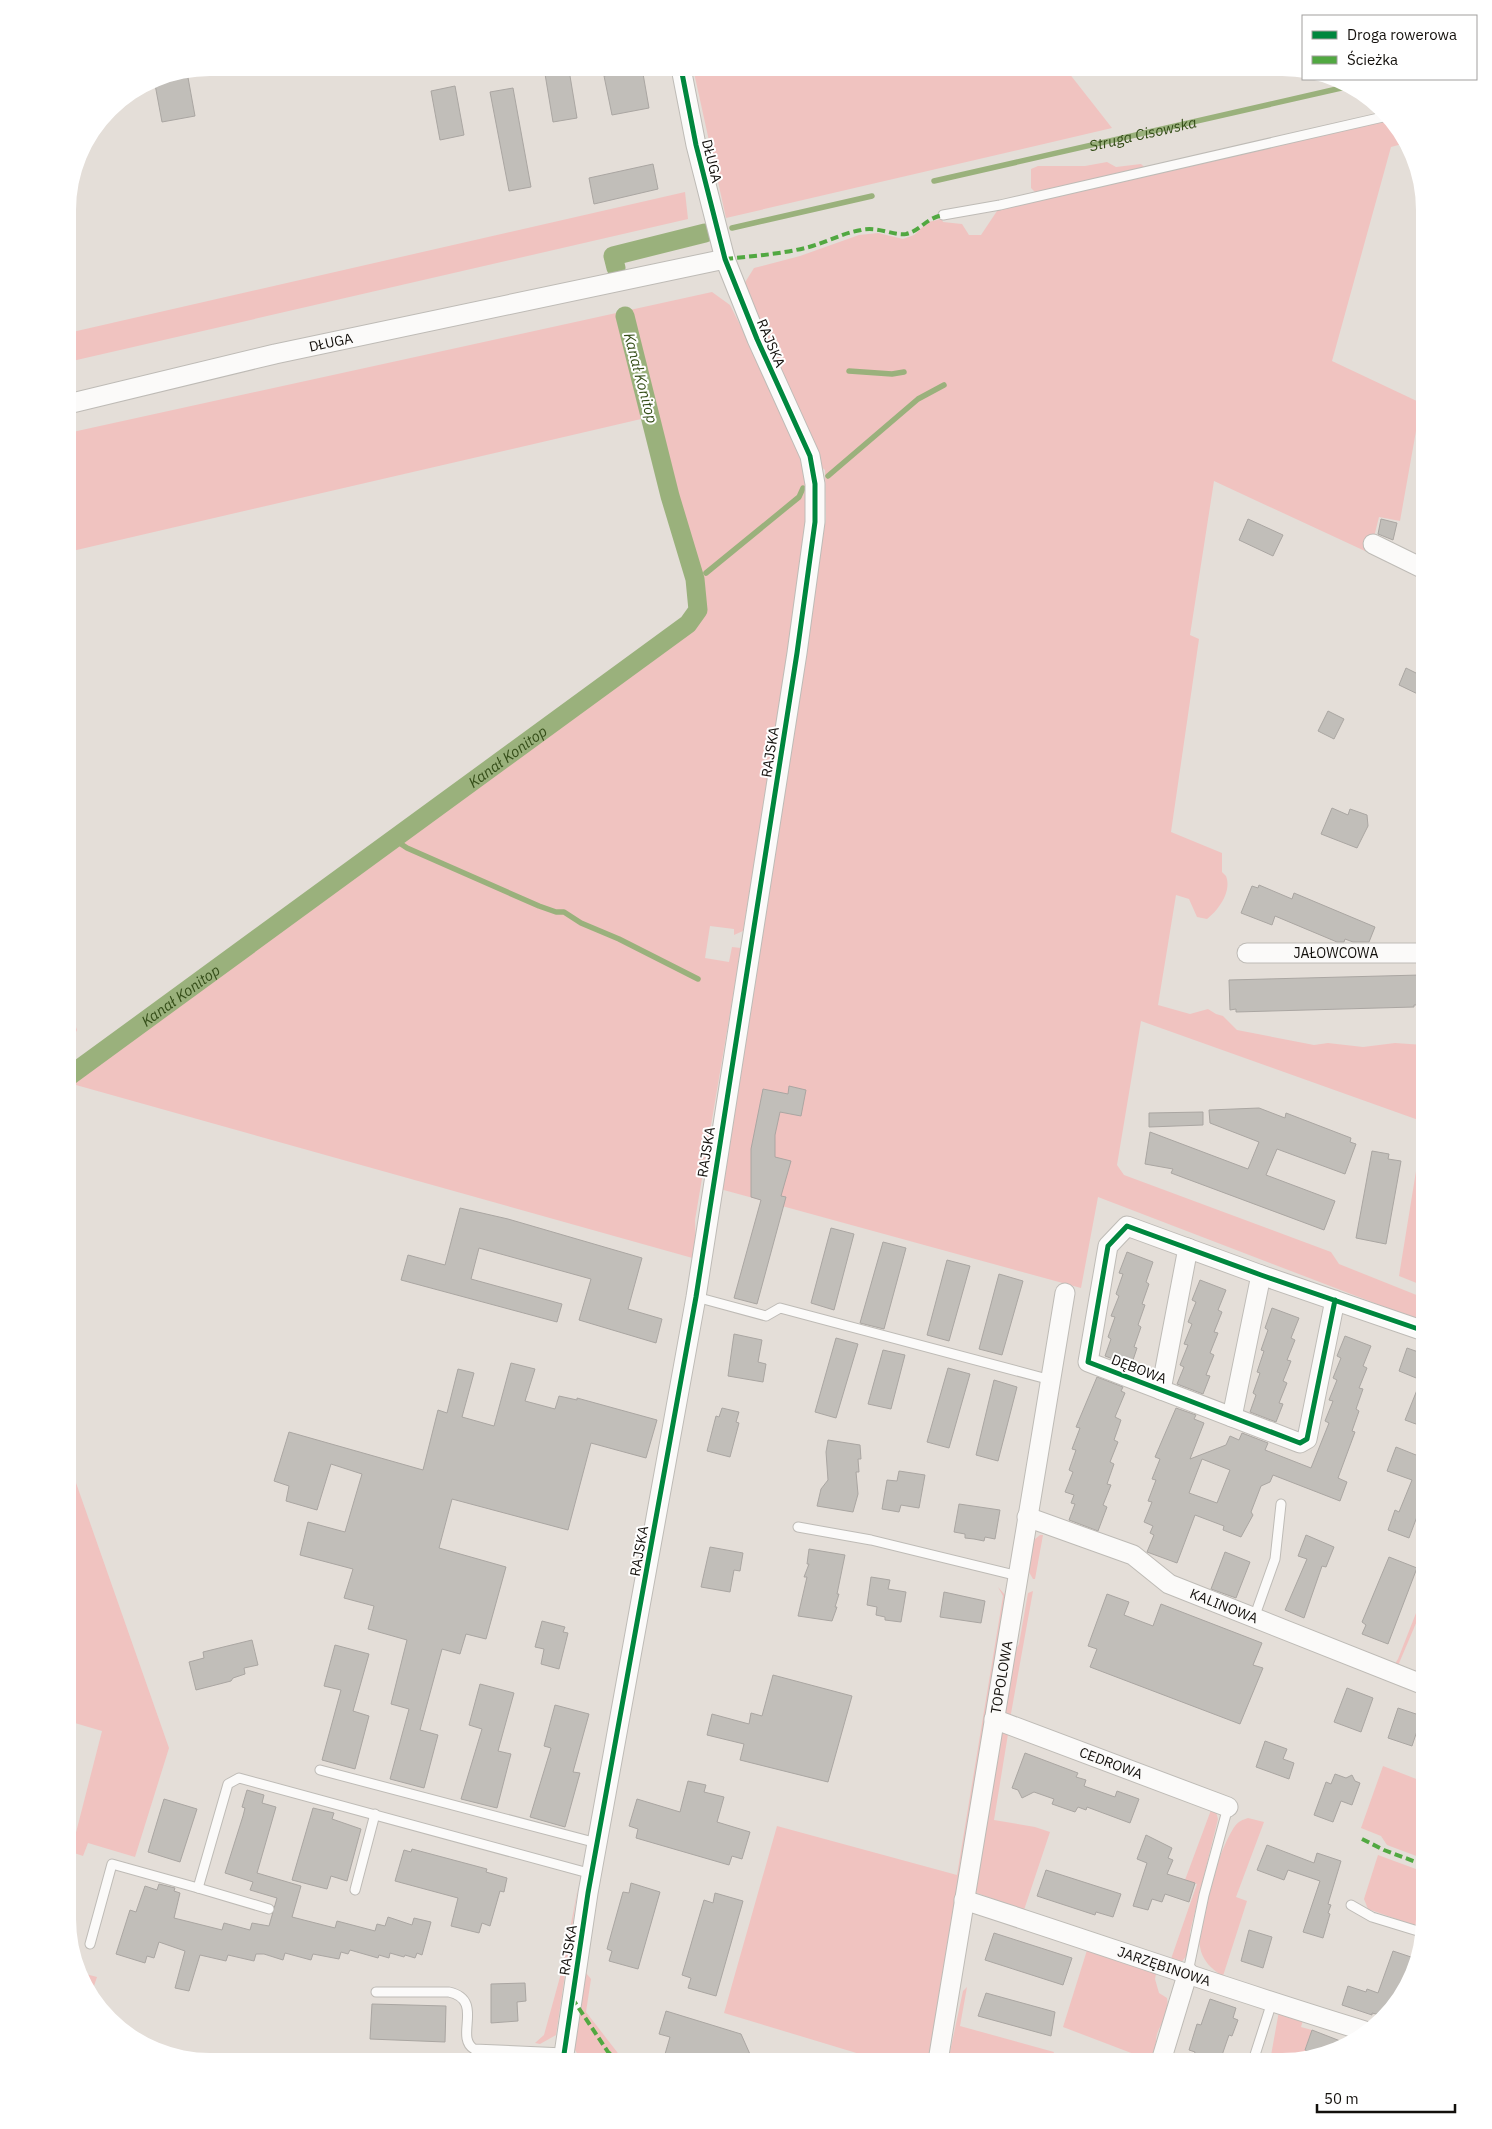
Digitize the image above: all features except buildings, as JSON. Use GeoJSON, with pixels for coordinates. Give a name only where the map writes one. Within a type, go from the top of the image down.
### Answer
{"type":"FeatureCollection","features":[{"type":"Feature","properties":{"kind":"street","name":"DŁUGA"},"geometry":{"type":"LineString","coordinates":[[77,402],[275,354],[725,259],[696,145],[683,77]]}},
{"type":"Feature","properties":{"kind":"street","name":"RAJSKA"},"geometry":{"type":"LineString","coordinates":[[564,2052],[592,1874],[696,1297],[796,663],[815,522],[815,484],[810,456],[757,339],[725,259]]}},
{"type":"Feature","properties":{"kind":"street"},"geometry":{"type":"LineString","coordinates":[[1373,544],[1416,566]]}},
{"type":"Feature","properties":{"kind":"street","name":"JAŁOWCOWA"},"geometry":{"type":"LineString","coordinates":[[1247,953],[1416,953]]}},
{"type":"Feature","properties":{"kind":"street","name":"DĘBOWA"},"geometry":{"type":"LineString","coordinates":[[1334,1300],[1307,1439],[1300,1443],[1088,1362],[1108,1246],[1127,1226],[1260,1275],[1334,1300],[1416,1328]]}},
{"type":"Feature","properties":{"kind":"street","name":"DĘBOWA"},"geometry":{"type":"LineString","coordinates":[[1161,1390],[1188,1248]]}},
{"type":"Feature","properties":{"kind":"street"},"geometry":{"type":"LineString","coordinates":[[1232,1417],[1260,1275]]}},
{"type":"Feature","properties":{"kind":"street","name":"TOPOLOWA"},"geometry":{"type":"LineString","coordinates":[[939,2053],[1065,1293]]}},
{"type":"Feature","properties":{"kind":"street","name":"KALINOWA"},"geometry":{"type":"LineString","coordinates":[[1027,1517],[1133,1555],[1169,1584],[1416,1682]]}},
{"type":"Feature","properties":{"kind":"street","name":"CEDROWA"},"geometry":{"type":"LineString","coordinates":[[994,1719],[1228,1807]]}},
{"type":"Feature","properties":{"kind":"street","name":"JARZĘBINOWA"},"geometry":{"type":"LineString","coordinates":[[964,1900],[1358,2029]]}},
{"type":"Feature","properties":{"kind":"street"},"geometry":{"type":"LineString","coordinates":[[1164,2053],[1188,1972]]}},
{"type":"Feature","properties":{"kind":"lane"},"geometry":{"type":"LineString","coordinates":[[943,215],[1000,205],[1378,117]]}},
{"type":"Feature","properties":{"kind":"lane"},"geometry":{"type":"LineString","coordinates":[[696,1297],[766,1316],[780,1308],[1051,1380]]}},
{"type":"Feature","properties":{"kind":"lane"},"geometry":{"type":"LineString","coordinates":[[1254,1618],[1275,1559],[1281,1504]]}},
{"type":"Feature","properties":{"kind":"lane"},"geometry":{"type":"LineString","coordinates":[[798,1527],[871,1540],[1018,1576]]}},
{"type":"Feature","properties":{"kind":"lane"},"geometry":{"type":"LineString","coordinates":[[320,1770],[598,1843]]}},
{"type":"Feature","properties":{"kind":"lane"},"geometry":{"type":"LineString","coordinates":[[198,1888],[228,1784],[239,1778],[592,1874]]}},
{"type":"Feature","properties":{"kind":"lane"},"geometry":{"type":"LineString","coordinates":[[1188,1972],[1204,1894],[1228,1807]]}},
{"type":"Feature","properties":{"kind":"lane"},"geometry":{"type":"LineString","coordinates":[[355,1890],[376,1814]]}},
{"type":"Feature","properties":{"kind":"lane"},"geometry":{"type":"LineString","coordinates":[[90,1944],[112,1864],[270,1909]]}},
{"type":"Feature","properties":{"kind":"lane"},"geometry":{"type":"LineString","coordinates":[[1351,1905],[1372,1917],[1415,1930]]}},
{"type":"Feature","properties":{"kind":"lane"},"geometry":{"type":"LineString","coordinates":[[376,1992],[449,1992],[460,1995],[464,1998],[467,2006],[468,2040],[474,2049],[511,2052]]}},
{"type":"Feature","properties":{"kind":"lane"},"geometry":{"type":"LineString","coordinates":[[1256,2053],[1272,2002]]}},
{"type":"Feature","properties":{"kind":"shaded area"},"geometry":{"type":"Polygon","coordinates":[[[695,77],[1072,77],[1112,128],[726,218],[695,77]]]}},
{"type":"Feature","properties":{"kind":"shaded area"},"geometry":{"type":"Polygon","coordinates":[[[1382,121],[1399,145],[1391,147],[1332,361],[1416,401],[1416,431],[1400,521],[1379,517],[1374,537],[1370,535],[1365,551],[1214,481],[1190,635],[1199,639],[1171,832],[1222,853],[1222,872],[1226,876],[1227,888],[1220,905],[1207,919],[1197,917],[1189,899],[1176,895],[1158,1005],[1190,1014],[1208,1009],[1223,1016],[1237,1030],[1314,1045],[1328,1043],[1363,1047],[1395,1043],[1416,1044],[1416,1119],[1141,1021],[1117,1165],[1124,1175],[1331,1252],[1339,1264],[1416,1295],[1416,1319],[1098,1197],[1081,1288],[720,1189],[756,980],[760,932],[826,518],[825,470],[820,466],[744,284],[754,268],[800,256],[859,235],[878,233],[903,239],[914,235],[928,222],[942,219],[943,222],[962,224],[969,235],[981,235],[999,208],[1042,199],[1031,188],[1031,169],[1038,166],[1085,166],[1107,162],[1116,167],[1141,164],[1152,174],[1382,121]]]}},
{"type":"Feature","properties":{"kind":"shaded area"},"geometry":{"type":"Polygon","coordinates":[[[685,192],[688,219],[77,360],[77,331],[685,192]]]}},
{"type":"Feature","properties":{"kind":"shaded area"},"geometry":{"type":"Polygon","coordinates":[[[712,292],[730,305],[772,388],[799,455],[807,485],[810,510],[787,668],[743,931],[734,935],[734,929],[710,926],[705,958],[729,962],[732,947],[741,948],[695,1220],[696,1259],[76,1085],[76,1078],[502,764],[692,627],[703,613],[703,601],[654,416],[77,550],[77,431],[712,292]]]}},
{"type":"Feature","properties":{"kind":"shaded area"},"geometry":{"type":"Polygon","coordinates":[[[1416,1171],[1416,1283],[1399,1276],[1416,1171]]]}},
{"type":"Feature","properties":{"kind":"shaded area"},"geometry":{"type":"Polygon","coordinates":[[[76,1484],[169,1748],[135,1857],[88,1843],[83,1856],[76,1854],[76,1832],[102,1731],[76,1723],[76,1484]]]}},
{"type":"Feature","properties":{"kind":"shaded area"},"geometry":{"type":"Polygon","coordinates":[[[1040,1535],[1043,1535],[1035,1579],[1033,1579],[1029,1572],[1029,1544],[1040,1535]]]}},
{"type":"Feature","properties":{"kind":"shaded area"},"geometry":{"type":"Polygon","coordinates":[[[998,1587],[1006,1596],[932,2053],[855,2053],[724,2013],[777,1826],[957,1875],[1003,1596],[998,1587]]]}},
{"type":"Feature","properties":{"kind":"shaded area"},"geometry":{"type":"Polygon","coordinates":[[[1033,1591],[1010,1719],[1001,1717],[1015,1651],[1019,1644],[1028,1593],[1033,1591]]]}},
{"type":"Feature","properties":{"kind":"shaded area"},"geometry":{"type":"Polygon","coordinates":[[[1416,1613],[1416,1623],[1397,1668],[1393,1667],[1416,1613]]]}},
{"type":"Feature","properties":{"kind":"shaded area"},"geometry":{"type":"Polygon","coordinates":[[[999,1725],[1009,1728],[994,1820],[1035,1827],[1050,1832],[1024,1910],[974,1892],[999,1725]]]}},
{"type":"Feature","properties":{"kind":"shaded area"},"geometry":{"type":"Polygon","coordinates":[[[1383,1766],[1416,1779],[1416,1856],[1387,1845],[1381,1836],[1361,1828],[1383,1766]]]}},
{"type":"Feature","properties":{"kind":"shaded area"},"geometry":{"type":"Polygon","coordinates":[[[1211,1810],[1216,1812],[1218,1819],[1190,1932],[1190,1951],[1180,1964],[1171,1959],[1197,1884],[1185,1880],[1211,1810]]]}},
{"type":"Feature","properties":{"kind":"shaded area"},"geometry":{"type":"Polygon","coordinates":[[[1248,1818],[1264,1822],[1236,1897],[1247,1901],[1223,1976],[1208,1964],[1201,1952],[1200,1935],[1202,1920],[1210,1885],[1229,1836],[1238,1823],[1248,1818]]]}},
{"type":"Feature","properties":{"kind":"shaded area"},"geometry":{"type":"Polygon","coordinates":[[[1378,1855],[1416,1869],[1416,1926],[1368,1909],[1364,1899],[1378,1855]]]}},
{"type":"Feature","properties":{"kind":"shaded area"},"geometry":{"type":"Polygon","coordinates":[[[578,1887],[556,2035],[540,2044],[535,2043],[544,2035],[563,1966],[578,1887]]]}},
{"type":"Feature","properties":{"kind":"shaded area"},"geometry":{"type":"Polygon","coordinates":[[[1088,1947],[1157,1969],[1155,1979],[1159,1993],[1167,1998],[1168,2004],[1157,2034],[1155,2053],[1131,2053],[1063,2027],[1088,1947]]]}},
{"type":"Feature","properties":{"kind":"shaded area"},"geometry":{"type":"Polygon","coordinates":[[[586,1973],[591,1979],[586,2012],[617,2052],[576,2052],[575,2039],[586,1973]]]}},
{"type":"Feature","properties":{"kind":"shaded area"},"geometry":{"type":"Polygon","coordinates":[[[88,1975],[97,1977],[94,1986],[88,1975]]]}},
{"type":"Feature","properties":{"kind":"shaded area"},"geometry":{"type":"Polygon","coordinates":[[[967,1987],[960,2026],[1054,2053],[950,2053],[963,1991],[967,1987]]]}},
{"type":"Feature","properties":{"kind":"shaded area"},"geometry":{"type":"Polygon","coordinates":[[[1279,2011],[1304,2017],[1301,2027],[1312,2030],[1305,2049],[1307,2050],[1271,2053],[1279,2011]]]}},
{"type":"Feature","properties":{"kind":"waterway","name":"Struga Cisowska"},"geometry":{"type":"LineString","coordinates":[[934,181],[1338,89]]}},
{"type":"Feature","properties":{"kind":"waterway","name":"Struga Cisowska"},"geometry":{"type":"LineString","coordinates":[[732,228],[872,196]]}},
{"type":"Feature","properties":{"kind":"waterway","name":"Struga Cisowska"},"geometry":{"type":"LineString","coordinates":[[616,268],[613,256],[705,233]]}},
{"type":"Feature","properties":{"kind":"waterway","name":"Kanał Konitop"},"geometry":{"type":"LineString","coordinates":[[76,1071],[688,624],[698,610],[695,579],[670,496],[625,316]]}},
{"type":"Feature","properties":{"kind":"waterway"},"geometry":{"type":"LineString","coordinates":[[849,371],[892,374],[904,372]]}},
{"type":"Feature","properties":{"kind":"waterway"},"geometry":{"type":"LineString","coordinates":[[828,476],[918,399],[944,385]]}},
{"type":"Feature","properties":{"kind":"waterway"},"geometry":{"type":"LineString","coordinates":[[706,573],[799,497],[803,488]]}},
{"type":"Feature","properties":{"kind":"waterway"},"geometry":{"type":"LineString","coordinates":[[392,838],[407,848],[539,906],[556,912],[564,912],[581,923],[619,939],[698,979]]}},
{"type":"Feature","properties":{"kind":"marked path"},"geometry":{"type":"LineString","coordinates":[[725,259],[799,249],[854,231],[867,229],[906,234],[943,215]]}},
{"type":"Feature","properties":{"kind":"marked path"},"geometry":{"type":"LineString","coordinates":[[1362,1839],[1416,1862]]}},
{"type":"Feature","properties":{"kind":"marked path"},"geometry":{"type":"LineString","coordinates":[[572,1998],[608,2052]]}},
{"type":"Feature","properties":{"kind":"cycle path"},"geometry":{"type":"LineString","coordinates":[[564,2052],[588,1893],[696,1297],[797,653],[815,522],[815,484],[810,456],[757,339],[725,259],[696,145],[683,77]]}},
{"type":"Feature","properties":{"kind":"cycle path"},"geometry":{"type":"LineString","coordinates":[[1127,1226],[1335,1300],[1307,1439],[1300,1443],[1088,1362],[1108,1246],[1127,1226]]}},
{"type":"Feature","properties":{"kind":"cycle path"},"geometry":{"type":"LineString","coordinates":[[1335,1300],[1416,1328]]}}]}
